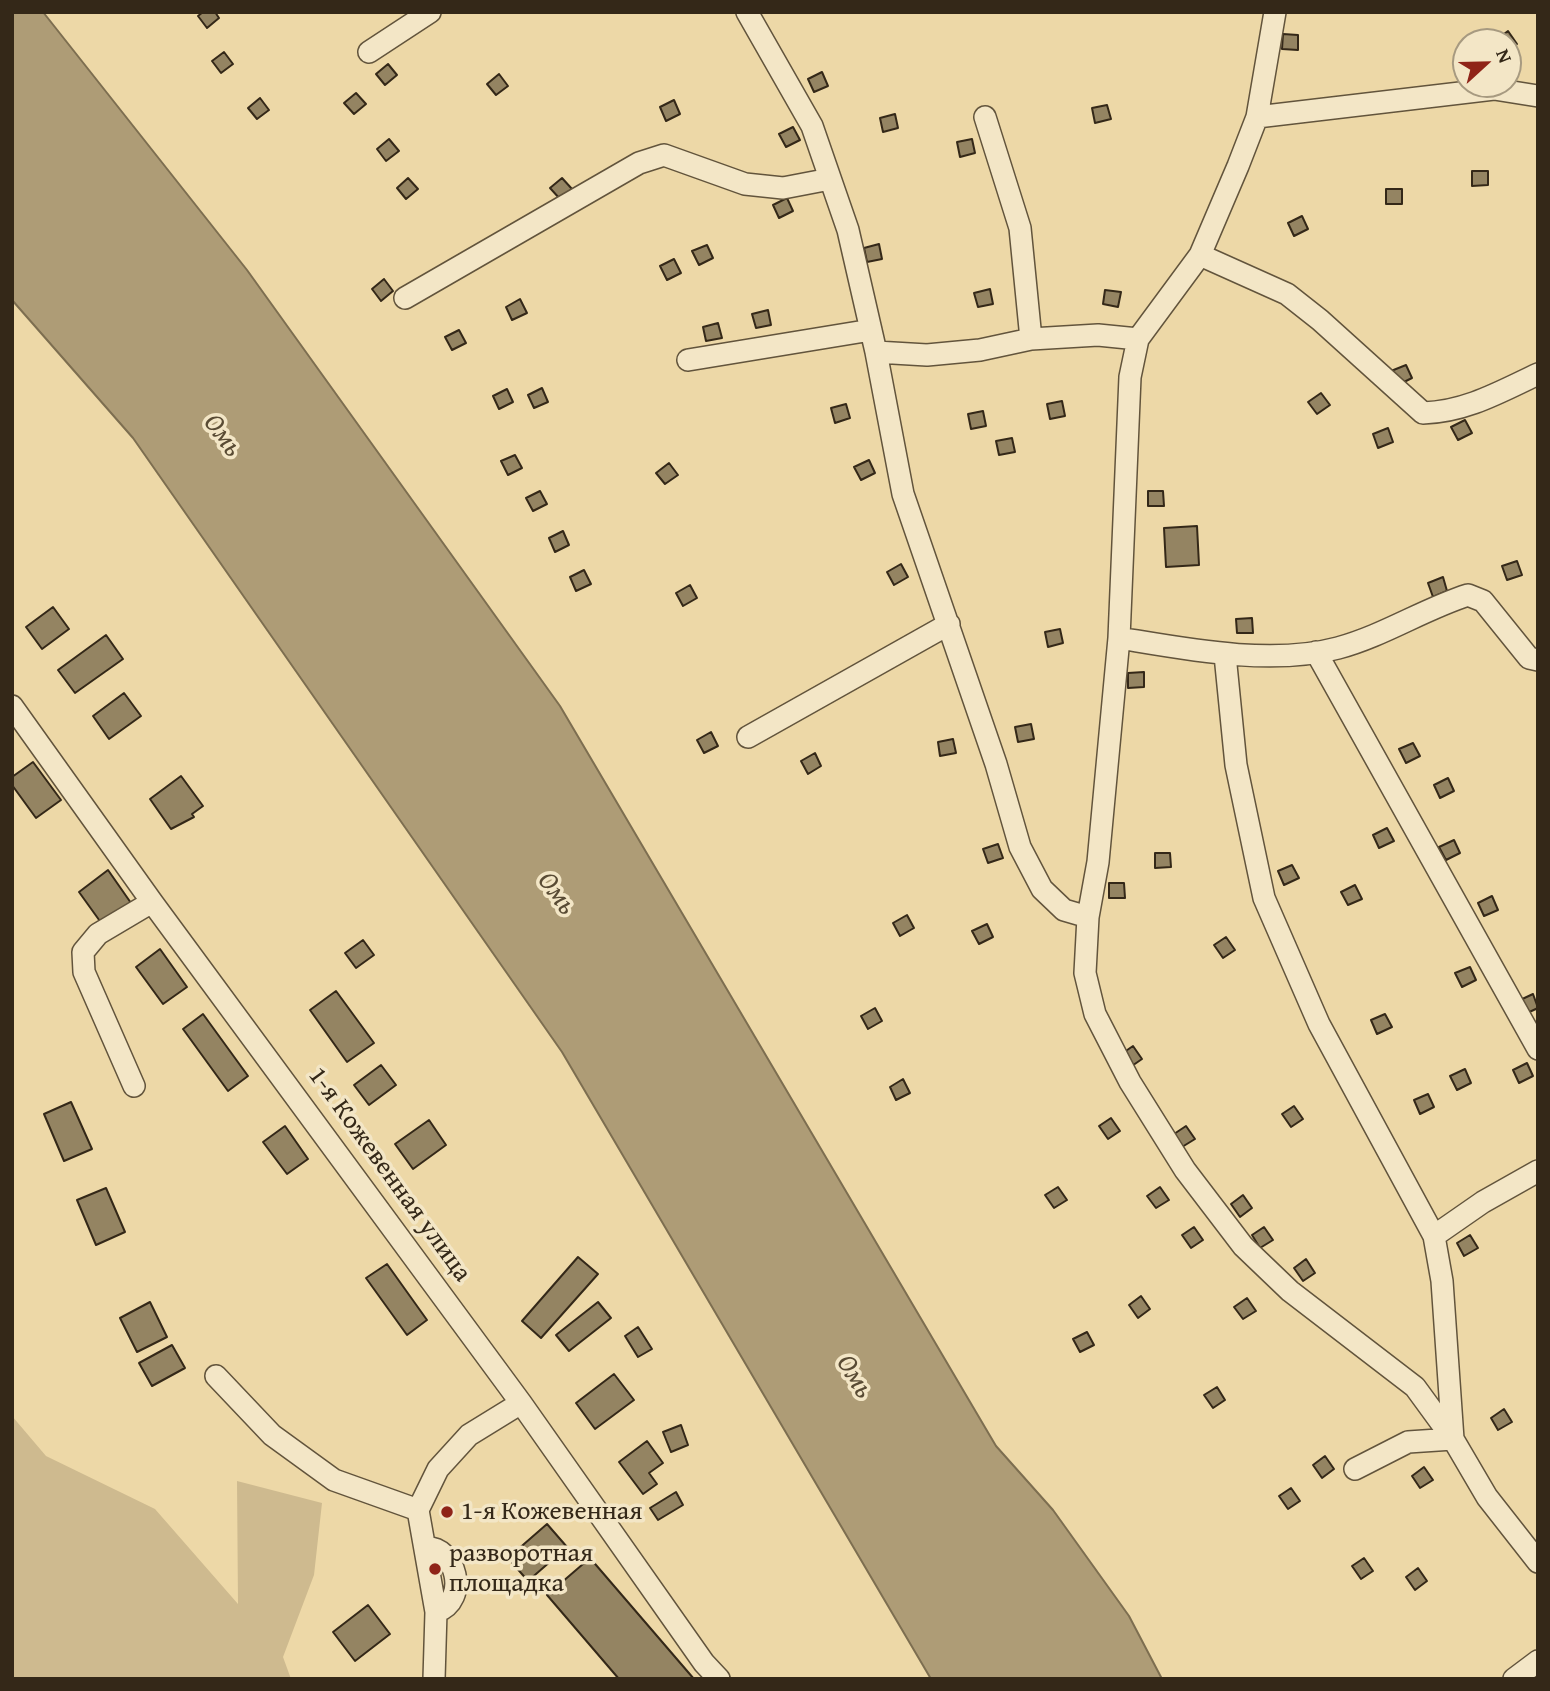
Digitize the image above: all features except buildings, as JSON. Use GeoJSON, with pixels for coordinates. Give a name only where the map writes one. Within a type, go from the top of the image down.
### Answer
{"type":"FeatureCollection","features":[{"type":"Feature","properties":{"kind":"street"},"geometry":{"type":"LineString","coordinates":[[369,52],[430,12]]}},
{"type":"Feature","properties":{"kind":"street"},"geometry":{"type":"LineString","coordinates":[[747,12],[812,126],[848,230],[876,352],[902,494],[996,764],[1020,847],[1042,889],[1064,910],[1088,917]]}},
{"type":"Feature","properties":{"kind":"street"},"geometry":{"type":"LineString","coordinates":[[1275,12],[1257,117],[1200,255],[1138,339],[1130,377],[1119,638],[1098,862],[1088,917],[1085,973],[1095,1014],[1130,1083],[1185,1170],[1243,1246],[1290,1291],[1415,1387],[1453,1439],[1487,1497],[1538,1562]]}},
{"type":"Feature","properties":{"kind":"street"},"geometry":{"type":"LineString","coordinates":[[1257,117],[1494,89],[1524,91],[1538,96]]}},
{"type":"Feature","properties":{"kind":"street"},"geometry":{"type":"LineString","coordinates":[[985,117],[1020,228],[1031,339]]}},
{"type":"Feature","properties":{"kind":"street"},"geometry":{"type":"LineString","coordinates":[[405,298],[639,163],[664,155],[745,184],[783,188],[830,179]]}},
{"type":"Feature","properties":{"kind":"street"},"geometry":{"type":"LineString","coordinates":[[1200,255],[1287,295],[1320,320],[1423,413],[1448,412],[1476,403],[1538,374]]}},
{"type":"Feature","properties":{"kind":"street"},"geometry":{"type":"LineString","coordinates":[[688,360],[871,330]]}},
{"type":"Feature","properties":{"kind":"street"},"geometry":{"type":"LineString","coordinates":[[876,352],[927,355],[980,350],[1031,339],[1098,335],[1138,339]]}},
{"type":"Feature","properties":{"kind":"street"},"geometry":{"type":"LineString","coordinates":[[1119,638],[1225,655],[1316,652],[1340,647],[1468,595],[1483,601],[1529,658],[1538,660]]}},
{"type":"Feature","properties":{"kind":"street"},"geometry":{"type":"LineString","coordinates":[[748,737],[949,624]]}},
{"type":"Feature","properties":{"kind":"street"},"geometry":{"type":"LineString","coordinates":[[1316,652],[1538,1049]]}},
{"type":"Feature","properties":{"kind":"street"},"geometry":{"type":"LineString","coordinates":[[1225,655],[1236,765],[1264,898],[1319,1024],[1434,1236],[1442,1281],[1453,1439]]}},
{"type":"Feature","properties":{"kind":"street","name":"1-я Кожевенная улица"},"geometry":{"type":"LineString","coordinates":[[12,706],[83,800],[152,902],[252,1033],[521,1403],[704,1663],[719,1679]]}},
{"type":"Feature","properties":{"kind":"street"},"geometry":{"type":"LineString","coordinates":[[134,1086],[84,972],[83,952],[98,934],[152,902]]}},
{"type":"Feature","properties":{"kind":"street"},"geometry":{"type":"LineString","coordinates":[[1434,1236],[1483,1202],[1538,1171]]}},
{"type":"Feature","properties":{"kind":"street"},"geometry":{"type":"LineString","coordinates":[[216,1376],[272,1435],[334,1480],[418,1510]]}},
{"type":"Feature","properties":{"kind":"street"},"geometry":{"type":"LineString","coordinates":[[434,1679],[436,1612],[418,1510],[438,1469],[469,1435],[521,1403]]}},
{"type":"Feature","properties":{"kind":"street"},"geometry":{"type":"LineString","coordinates":[[1355,1469],[1408,1442],[1453,1439]]}},
{"type":"Feature","properties":{"kind":"street"},"geometry":{"type":"LineString","coordinates":[[1514,1679],[1538,1661]]}},
{"type":"Feature","properties":{"kind":"shaded area"},"geometry":{"type":"Polygon","coordinates":[[[12,1416],[46,1456],[155,1509],[238,1604],[237,1481],[322,1503],[314,1575],[283,1657],[291,1679],[12,1679],[12,1416]]]}},
{"type":"Feature","properties":{"kind":"water","name":"Омь"},"geometry":{"type":"Polygon","coordinates":[[[12,12],[43,12],[247,270],[560,706],[996,1446],[1053,1510],[1129,1616],[1162,1679],[931,1679],[562,1052],[133,438],[12,300],[12,12]]]}},
{"type":"Feature","properties":{"kind":"place","name":"1-я Кожевенная"},"geometry":{"type":"Point","coordinates":[447,1512]}},
{"type":"Feature","properties":{"kind":"place","name":"разворотная площадка"},"geometry":{"type":"Point","coordinates":[435,1569]}}]}
